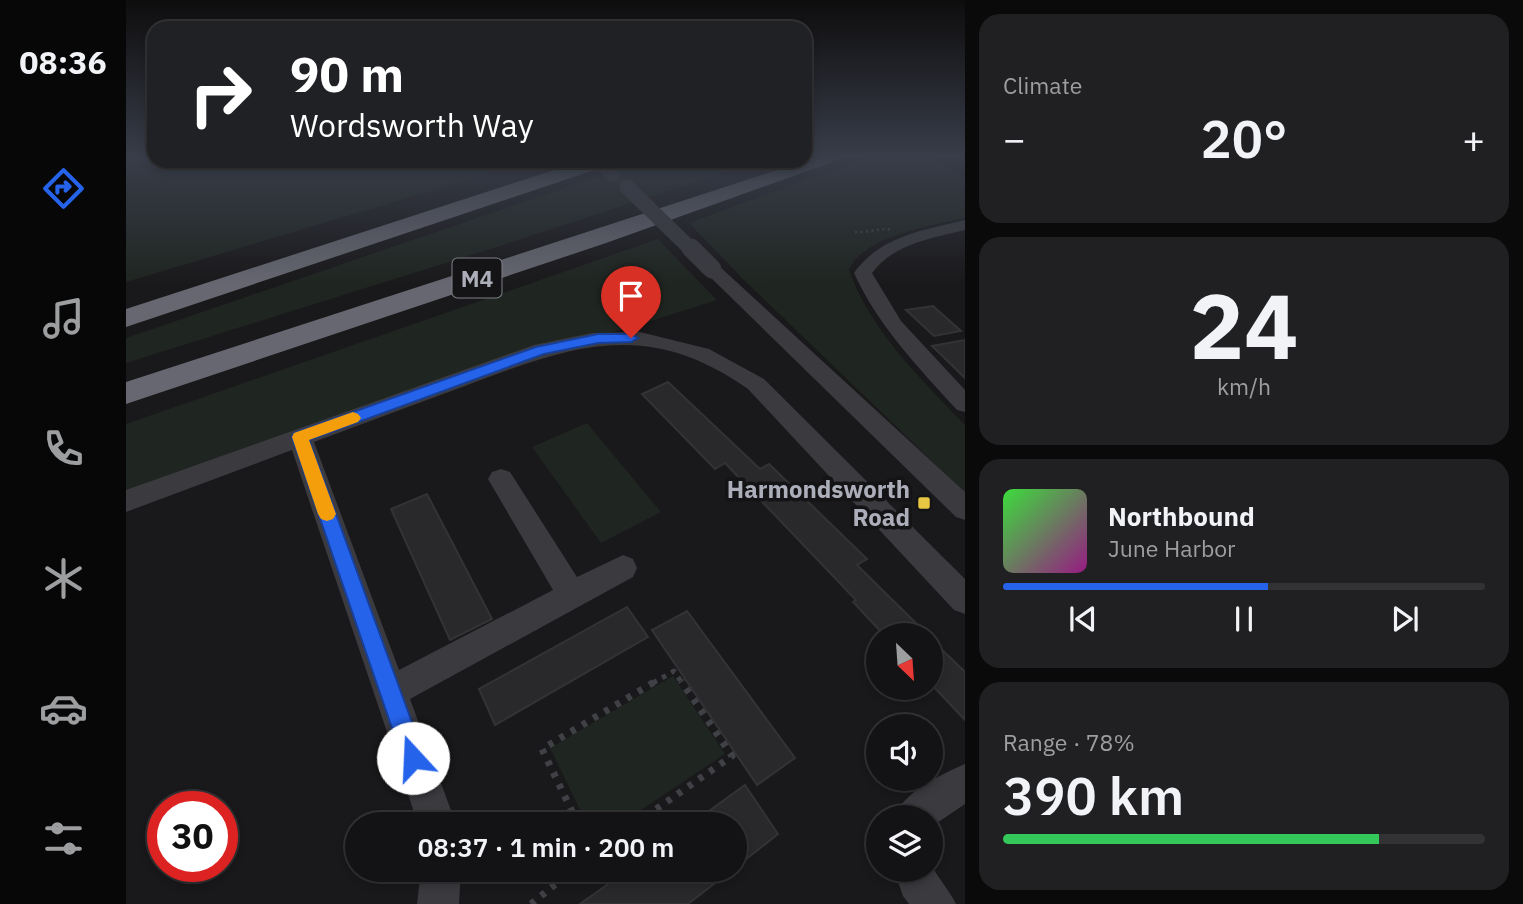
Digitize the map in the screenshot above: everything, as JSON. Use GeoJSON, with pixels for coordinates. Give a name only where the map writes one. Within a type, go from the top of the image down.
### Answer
{"type":"FeatureCollection","features":[{"type":"Feature","properties":{"kind":"highway"},"geometry":{"type":"LineString","coordinates":[[126,318],[495,200]]}},
{"type":"Feature","properties":{"kind":"highway","name":"M4"},"geometry":{"type":"LineString","coordinates":[[126,393],[705,200]]}},
{"type":"Feature","properties":{"kind":"street"},"geometry":{"type":"LineString","coordinates":[[641,200],[965,509]]}},
{"type":"Feature","properties":{"kind":"street"},"geometry":{"type":"LineString","coordinates":[[965,225],[917,238],[893,248],[875,258],[863,273],[870,291],[918,354],[965,404]]}},
{"type":"Feature","properties":{"kind":"street"},"geometry":{"type":"LineString","coordinates":[[126,501],[541,350],[598,339],[631,338],[689,350],[735,368],[756,384],[965,600]]}},
{"type":"Feature","properties":{"kind":"street"},"geometry":{"type":"LineString","coordinates":[[300,437],[433,812]]}},
{"type":"Feature","properties":{"kind":"street"},"geometry":{"type":"LineString","coordinates":[[501,479],[572,595]]}},
{"type":"Feature","properties":{"kind":"street"},"geometry":{"type":"LineString","coordinates":[[390,692],[623,568]]}},
{"type":"Feature","properties":{"kind":"street"},"geometry":{"type":"LineString","coordinates":[[931,805],[965,782]]}},
{"type":"Feature","properties":{"kind":"street"},"geometry":{"type":"LineString","coordinates":[[438,904],[441,882]]}},
{"type":"Feature","properties":{"kind":"street"},"geometry":{"type":"LineString","coordinates":[[917,882],[934,904]]}},
{"type":"Feature","properties":{"kind":"path"},"geometry":{"type":"LineString","coordinates":[[572,812],[542,749],[674,671],[732,756],[652,812]]}},
{"type":"Feature","properties":{"kind":"path"},"geometry":{"type":"LineString","coordinates":[[531,904],[558,882]]}},
{"type":"Feature","properties":{"kind":"shaded area"},"geometry":{"type":"Polygon","coordinates":[[[126,200],[400,200],[126,282],[126,200]]]}},
{"type":"Feature","properties":{"kind":"shaded area"},"geometry":{"type":"Polygon","coordinates":[[[529,200],[640,200],[126,363],[126,338],[529,200]]]}},
{"type":"Feature","properties":{"kind":"shaded area"},"geometry":{"type":"Polygon","coordinates":[[[751,200],[965,200],[965,218],[917,229],[883,241],[857,258],[849,270],[858,292],[884,334],[915,372],[965,425],[965,493],[743,279],[689,223],[751,200]]]}},
{"type":"Feature","properties":{"kind":"shaded area"},"geometry":{"type":"Polygon","coordinates":[[[658,239],[717,300],[629,328],[594,336],[126,496],[126,424],[658,239]]]}},
{"type":"Feature","properties":{"kind":"shaded area"},"geometry":{"type":"Polygon","coordinates":[[[587,423],[661,512],[601,543],[532,447],[587,423]]]}},
{"type":"Feature","properties":{"kind":"shaded area"},"geometry":{"type":"Polygon","coordinates":[[[673,676],[725,754],[638,812],[581,812],[550,748],[673,676]]]}},
{"type":"Feature","properties":{"kind":"building"},"geometry":{"type":"Polygon","coordinates":[[[933,306],[961,331],[934,336],[906,310],[933,306]]]}},
{"type":"Feature","properties":{"kind":"building"},"geometry":{"type":"Polygon","coordinates":[[[965,340],[965,378],[932,346],[965,340]]]}},
{"type":"Feature","properties":{"kind":"building"},"geometry":{"type":"Polygon","coordinates":[[[668,382],[760,469],[769,464],[867,559],[857,565],[916,623],[873,623],[853,602],[856,600],[725,463],[715,469],[642,394],[668,382]]]}},
{"type":"Feature","properties":{"kind":"building"},"geometry":{"type":"Polygon","coordinates":[[[427,494],[492,619],[450,640],[391,509],[427,494]]]}},
{"type":"Feature","properties":{"kind":"building"},"geometry":{"type":"Polygon","coordinates":[[[627,607],[648,637],[495,725],[479,689],[627,607]]]}},
{"type":"Feature","properties":{"kind":"building"},"geometry":{"type":"Polygon","coordinates":[[[687,611],[795,758],[757,785],[652,630],[687,611]]]}},
{"type":"Feature","properties":{"kind":"building"},"geometry":{"type":"Polygon","coordinates":[[[943,651],[965,672],[965,720],[943,697],[943,651]]]}},
{"type":"Feature","properties":{"kind":"building"},"geometry":{"type":"Polygon","coordinates":[[[745,785],[778,834],[747,859],[747,812],[708,812],[745,785]]]}},
{"type":"Feature","properties":{"kind":"building"},"geometry":{"type":"Polygon","coordinates":[[[611,882],[716,882],[688,904],[580,904],[611,882]]]}},
{"type":"Feature","properties":{"kind":"slow traffic"},"geometry":{"type":"LineString","coordinates":[[327,514],[300,437],[353,418]]}},
{"type":"Feature","properties":{"kind":"place","name":"Harmondsworth Road"},"geometry":{"type":"Point","coordinates":[924,503]}},
{"type":"Feature","properties":{"kind":"route"},"geometry":{"type":"LineString","coordinates":[[413,758],[300,437],[541,350],[598,339],[631,338]]}}]}
